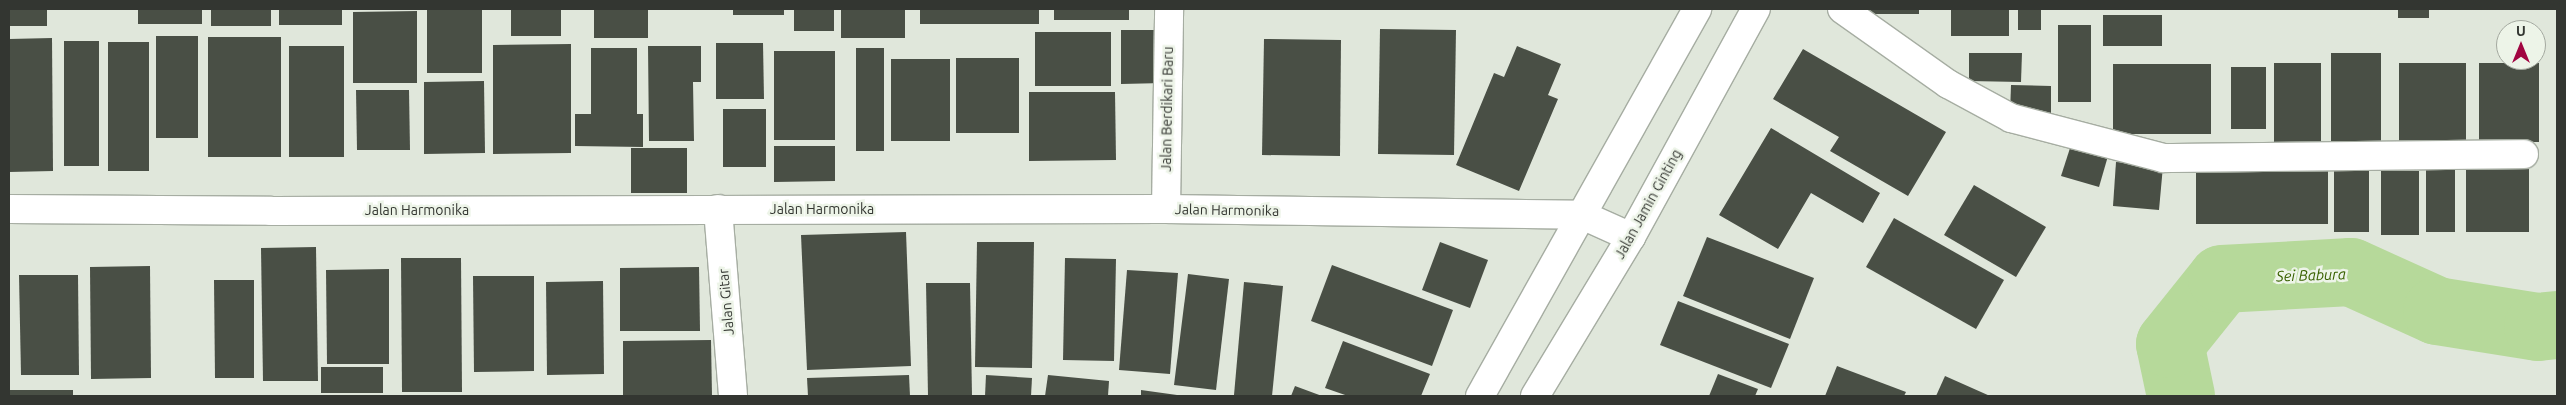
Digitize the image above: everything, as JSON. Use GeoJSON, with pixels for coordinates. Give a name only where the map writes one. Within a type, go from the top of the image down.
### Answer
{"type":"FeatureCollection","features":[{"type":"Feature","properties":{"kind":"street","name":"Jalan Berdikari Baru"},"geometry":{"type":"LineString","coordinates":[[1166,209],[1169,9]]}},
{"type":"Feature","properties":{"kind":"street"},"geometry":{"type":"LineString","coordinates":[[1480,396],[1698,9]]}},
{"type":"Feature","properties":{"kind":"street","name":"Jalan Jamin Ginting"},"geometry":{"type":"LineString","coordinates":[[1535,396],[1631,237],[1756,9]]}},
{"type":"Feature","properties":{"kind":"street"},"geometry":{"type":"LineString","coordinates":[[1842,9],[1948,84],[2011,118],[2162,158],[2524,154]]}},
{"type":"Feature","properties":{"kind":"street","name":"Jalan Harmonika"},"geometry":{"type":"LineString","coordinates":[[9,209],[1166,209],[1582,215],[1631,237]]}},
{"type":"Feature","properties":{"kind":"street","name":"Jalan Gitar"},"geometry":{"type":"LineString","coordinates":[[718,209],[733,396]]}},
{"type":"Feature","properties":{"kind":"building"},"geometry":{"type":"Polygon","coordinates":[[[9,9],[47,9],[47,26],[9,26],[9,9]]]}},
{"type":"Feature","properties":{"kind":"building"},"geometry":{"type":"Polygon","coordinates":[[[138,9],[202,9],[202,24],[138,24],[138,9]]]}},
{"type":"Feature","properties":{"kind":"building"},"geometry":{"type":"Polygon","coordinates":[[[211,9],[271,9],[271,26],[211,26],[211,9]]]}},
{"type":"Feature","properties":{"kind":"building"},"geometry":{"type":"Polygon","coordinates":[[[279,9],[342,9],[342,25],[279,25],[279,9]]]}},
{"type":"Feature","properties":{"kind":"building"},"geometry":{"type":"Polygon","coordinates":[[[427,9],[482,9],[482,73],[427,73],[427,9]]]}},
{"type":"Feature","properties":{"kind":"building"},"geometry":{"type":"Polygon","coordinates":[[[511,9],[561,9],[561,36],[511,36],[511,9]]]}},
{"type":"Feature","properties":{"kind":"building"},"geometry":{"type":"Polygon","coordinates":[[[594,9],[648,9],[648,38],[594,38],[594,9]]]}},
{"type":"Feature","properties":{"kind":"building"},"geometry":{"type":"Polygon","coordinates":[[[733,9],[784,9],[784,15],[733,15],[733,9]]]}},
{"type":"Feature","properties":{"kind":"building"},"geometry":{"type":"Polygon","coordinates":[[[794,9],[834,9],[834,31],[794,31],[794,9]]]}},
{"type":"Feature","properties":{"kind":"building"},"geometry":{"type":"Polygon","coordinates":[[[841,9],[905,9],[905,38],[841,38],[841,9]]]}},
{"type":"Feature","properties":{"kind":"building"},"geometry":{"type":"Polygon","coordinates":[[[920,9],[1039,9],[1039,24],[920,24],[920,9]]]}},
{"type":"Feature","properties":{"kind":"building"},"geometry":{"type":"Polygon","coordinates":[[[1054,9],[1129,9],[1129,20],[1054,20],[1054,9]]]}},
{"type":"Feature","properties":{"kind":"building"},"geometry":{"type":"Polygon","coordinates":[[[1853,9],[1919,9],[1919,14],[1853,14],[1853,9]]]}},
{"type":"Feature","properties":{"kind":"building"},"geometry":{"type":"Polygon","coordinates":[[[1951,9],[2009,9],[2009,36],[1951,36],[1951,9]]]}},
{"type":"Feature","properties":{"kind":"building"},"geometry":{"type":"Polygon","coordinates":[[[2018,9],[2041,9],[2041,30],[2018,30],[2018,9]]]}},
{"type":"Feature","properties":{"kind":"building"},"geometry":{"type":"Polygon","coordinates":[[[2398,9],[2429,9],[2429,18],[2398,18],[2398,9]]]}},
{"type":"Feature","properties":{"kind":"building"},"geometry":{"type":"Polygon","coordinates":[[[417,11],[417,83],[353,83],[353,12],[417,11]]]}},
{"type":"Feature","properties":{"kind":"building"},"geometry":{"type":"Polygon","coordinates":[[[2103,15],[2162,15],[2162,46],[2103,46],[2103,15]]]}},
{"type":"Feature","properties":{"kind":"building"},"geometry":{"type":"Polygon","coordinates":[[[2058,25],[2091,25],[2091,102],[2058,102],[2058,25]]]}},
{"type":"Feature","properties":{"kind":"building"},"geometry":{"type":"Polygon","coordinates":[[[1380,29],[1456,30],[1454,155],[1378,154],[1380,29]]]}},
{"type":"Feature","properties":{"kind":"building"},"geometry":{"type":"Polygon","coordinates":[[[1121,30],[1164,30],[1164,83],[1121,84],[1121,30]]]}},
{"type":"Feature","properties":{"kind":"building"},"geometry":{"type":"Polygon","coordinates":[[[1035,32],[1111,32],[1111,86],[1035,86],[1035,32]]]}},
{"type":"Feature","properties":{"kind":"building"},"geometry":{"type":"Polygon","coordinates":[[[156,36],[198,36],[198,138],[156,138],[156,36]]]}},
{"type":"Feature","properties":{"kind":"building"},"geometry":{"type":"Polygon","coordinates":[[[208,37],[281,37],[281,157],[208,157],[208,37]]]}},
{"type":"Feature","properties":{"kind":"building"},"geometry":{"type":"Polygon","coordinates":[[[52,38],[53,171],[9,172],[9,39],[52,38]]]}},
{"type":"Feature","properties":{"kind":"building"},"geometry":{"type":"Polygon","coordinates":[[[1264,39],[1341,40],[1340,156],[1262,155],[1264,39]]]}},
{"type":"Feature","properties":{"kind":"building"},"geometry":{"type":"Polygon","coordinates":[[[64,41],[99,41],[99,166],[64,166],[64,41]]]}},
{"type":"Feature","properties":{"kind":"building"},"geometry":{"type":"Polygon","coordinates":[[[108,42],[149,42],[149,171],[108,171],[108,42]]]}},
{"type":"Feature","properties":{"kind":"building"},"geometry":{"type":"Polygon","coordinates":[[[716,43],[763,43],[764,99],[716,99],[716,43]]]}},
{"type":"Feature","properties":{"kind":"building"},"geometry":{"type":"Polygon","coordinates":[[[571,44],[571,153],[493,154],[493,45],[571,44]]]}},
{"type":"Feature","properties":{"kind":"building"},"geometry":{"type":"Polygon","coordinates":[[[289,46],[344,46],[344,157],[289,157],[289,46]]]}},
{"type":"Feature","properties":{"kind":"building"},"geometry":{"type":"Polygon","coordinates":[[[648,46],[701,46],[701,82],[693,82],[694,141],[649,141],[648,46]]]}},
{"type":"Feature","properties":{"kind":"building"},"geometry":{"type":"Polygon","coordinates":[[[1517,46],[1561,64],[1548,95],[1558,99],[1519,191],[1456,165],[1494,73],[1504,77],[1517,46]]]}},
{"type":"Feature","properties":{"kind":"building"},"geometry":{"type":"Polygon","coordinates":[[[591,48],[637,48],[637,114],[643,114],[643,147],[575,146],[575,114],[591,114],[591,48]]]}},
{"type":"Feature","properties":{"kind":"building"},"geometry":{"type":"Polygon","coordinates":[[[856,48],[884,48],[884,151],[856,151],[856,48]]]}},
{"type":"Feature","properties":{"kind":"building"},"geometry":{"type":"Polygon","coordinates":[[[1803,49],[1946,132],[1908,196],[1830,151],[1839,137],[1773,99],[1803,49]]]}},
{"type":"Feature","properties":{"kind":"building"},"geometry":{"type":"Polygon","coordinates":[[[774,51],[835,51],[835,140],[774,140],[774,51]]]}},
{"type":"Feature","properties":{"kind":"building"},"geometry":{"type":"Polygon","coordinates":[[[1969,53],[2022,53],[2021,82],[1969,81],[1969,53]]]}},
{"type":"Feature","properties":{"kind":"building"},"geometry":{"type":"Polygon","coordinates":[[[2331,53],[2381,53],[2381,142],[2331,142],[2331,53]]]}},
{"type":"Feature","properties":{"kind":"building"},"geometry":{"type":"Polygon","coordinates":[[[956,58],[1019,58],[1019,133],[956,133],[956,58]]]}},
{"type":"Feature","properties":{"kind":"building"},"geometry":{"type":"Polygon","coordinates":[[[891,59],[950,59],[950,141],[891,141],[891,59]]]}},
{"type":"Feature","properties":{"kind":"building"},"geometry":{"type":"Polygon","coordinates":[[[2274,63],[2321,63],[2321,142],[2274,142],[2274,63]]]}},
{"type":"Feature","properties":{"kind":"building"},"geometry":{"type":"Polygon","coordinates":[[[2399,63],[2466,63],[2466,146],[2399,146],[2399,63]]]}},
{"type":"Feature","properties":{"kind":"building"},"geometry":{"type":"Polygon","coordinates":[[[2479,63],[2496,63],[2496,70],[2539,70],[2539,142],[2479,142],[2479,63]]]}},
{"type":"Feature","properties":{"kind":"building"},"geometry":{"type":"Polygon","coordinates":[[[2113,64],[2211,64],[2211,134],[2113,134],[2113,64]]]}},
{"type":"Feature","properties":{"kind":"building"},"geometry":{"type":"Polygon","coordinates":[[[2231,67],[2266,67],[2266,129],[2231,129],[2231,67]]]}},
{"type":"Feature","properties":{"kind":"building"},"geometry":{"type":"Polygon","coordinates":[[[484,81],[485,153],[424,154],[424,82],[484,81]]]}},
{"type":"Feature","properties":{"kind":"building"},"geometry":{"type":"Polygon","coordinates":[[[2011,85],[2051,86],[2051,115],[2010,114],[2011,85]]]}},
{"type":"Feature","properties":{"kind":"building"},"geometry":{"type":"Polygon","coordinates":[[[356,90],[409,90],[410,150],[357,150],[356,90]]]}},
{"type":"Feature","properties":{"kind":"building"},"geometry":{"type":"Polygon","coordinates":[[[1029,92],[1115,92],[1116,160],[1029,161],[1029,92]]]}},
{"type":"Feature","properties":{"kind":"building"},"geometry":{"type":"Polygon","coordinates":[[[723,109],[766,109],[766,167],[723,167],[723,109]]]}},
{"type":"Feature","properties":{"kind":"building"},"geometry":{"type":"Polygon","coordinates":[[[1771,128],[1880,193],[1863,223],[1811,193],[1778,249],[1719,215],[1771,128]]]}},
{"type":"Feature","properties":{"kind":"building"},"geometry":{"type":"Polygon","coordinates":[[[2071,145],[2108,156],[2099,187],[2061,176],[2071,145]]]}},
{"type":"Feature","properties":{"kind":"building"},"geometry":{"type":"Polygon","coordinates":[[[774,146],[835,146],[835,181],[774,182],[774,146]]]}},
{"type":"Feature","properties":{"kind":"building"},"geometry":{"type":"Polygon","coordinates":[[[631,148],[687,148],[687,193],[631,193],[631,148]]]}},
{"type":"Feature","properties":{"kind":"building"},"geometry":{"type":"Polygon","coordinates":[[[2116,162],[2163,166],[2159,210],[2113,206],[2116,162]]]}},
{"type":"Feature","properties":{"kind":"building"},"geometry":{"type":"Polygon","coordinates":[[[2196,166],[2328,166],[2328,224],[2196,224],[2196,166]]]}},
{"type":"Feature","properties":{"kind":"building"},"geometry":{"type":"Polygon","coordinates":[[[2334,166],[2369,166],[2369,232],[2334,232],[2334,166]]]}},
{"type":"Feature","properties":{"kind":"building"},"geometry":{"type":"Polygon","coordinates":[[[2426,169],[2455,169],[2455,232],[2426,232],[2426,169]]]}},
{"type":"Feature","properties":{"kind":"building"},"geometry":{"type":"Polygon","coordinates":[[[2466,169],[2529,169],[2529,232],[2466,232],[2466,169]]]}},
{"type":"Feature","properties":{"kind":"building"},"geometry":{"type":"Polygon","coordinates":[[[2381,171],[2419,171],[2419,235],[2381,235],[2381,171]]]}},
{"type":"Feature","properties":{"kind":"building"},"geometry":{"type":"Polygon","coordinates":[[[1974,185],[2046,227],[2016,277],[1944,235],[1974,185]]]}},
{"type":"Feature","properties":{"kind":"building"},"geometry":{"type":"Polygon","coordinates":[[[1894,218],[2004,280],[1976,329],[1866,267],[1894,218]]]}},
{"type":"Feature","properties":{"kind":"building"},"geometry":{"type":"Polygon","coordinates":[[[906,232],[911,366],[807,370],[801,235],[906,232]]]}},
{"type":"Feature","properties":{"kind":"building"},"geometry":{"type":"Polygon","coordinates":[[[1707,237],[1814,278],[1790,339],[1683,296],[1707,237]]]}},
{"type":"Feature","properties":{"kind":"building"},"geometry":{"type":"Polygon","coordinates":[[[977,242],[1034,242],[1032,368],[975,367],[977,242]]]}},
{"type":"Feature","properties":{"kind":"building"},"geometry":{"type":"Polygon","coordinates":[[[1440,242],[1488,260],[1470,308],[1422,290],[1440,242]]]}},
{"type":"Feature","properties":{"kind":"building"},"geometry":{"type":"Polygon","coordinates":[[[316,247],[318,381],[263,381],[261,248],[316,247]]]}},
{"type":"Feature","properties":{"kind":"building"},"geometry":{"type":"Polygon","coordinates":[[[401,258],[461,258],[462,392],[402,392],[401,258]]]}},
{"type":"Feature","properties":{"kind":"building"},"geometry":{"type":"Polygon","coordinates":[[[1065,258],[1116,259],[1114,361],[1063,360],[1065,258]]]}},
{"type":"Feature","properties":{"kind":"building"},"geometry":{"type":"Polygon","coordinates":[[[1332,265],[1453,310],[1432,366],[1311,321],[1332,265]]]}},
{"type":"Feature","properties":{"kind":"building"},"geometry":{"type":"Polygon","coordinates":[[[150,266],[151,378],[91,379],[90,267],[150,266]]]}},
{"type":"Feature","properties":{"kind":"building"},"geometry":{"type":"Polygon","coordinates":[[[699,267],[700,331],[620,331],[620,268],[699,267]]]}},
{"type":"Feature","properties":{"kind":"building"},"geometry":{"type":"Polygon","coordinates":[[[389,269],[389,364],[327,364],[326,270],[389,269]]]}},
{"type":"Feature","properties":{"kind":"building"},"geometry":{"type":"Polygon","coordinates":[[[1127,270],[1178,273],[1170,374],[1119,370],[1127,270]]]}},
{"type":"Feature","properties":{"kind":"building"},"geometry":{"type":"Polygon","coordinates":[[[1188,274],[1229,279],[1216,390],[1174,385],[1188,274]]]}},
{"type":"Feature","properties":{"kind":"building"},"geometry":{"type":"Polygon","coordinates":[[[19,275],[78,275],[79,375],[21,375],[19,275]]]}},
{"type":"Feature","properties":{"kind":"building"},"geometry":{"type":"Polygon","coordinates":[[[473,276],[534,276],[534,371],[474,372],[473,276]]]}},
{"type":"Feature","properties":{"kind":"building"},"geometry":{"type":"Polygon","coordinates":[[[214,280],[254,280],[254,378],[215,378],[214,280]]]}},
{"type":"Feature","properties":{"kind":"building"},"geometry":{"type":"Polygon","coordinates":[[[603,281],[604,374],[547,375],[546,282],[603,281]]]}},
{"type":"Feature","properties":{"kind":"building"},"geometry":{"type":"Polygon","coordinates":[[[1244,282],[1283,286],[1272,396],[1234,395],[1244,282]]]}},
{"type":"Feature","properties":{"kind":"building"},"geometry":{"type":"Polygon","coordinates":[[[926,283],[970,283],[972,396],[928,396],[926,283]]]}},
{"type":"Feature","properties":{"kind":"building"},"geometry":{"type":"Polygon","coordinates":[[[1678,301],[1789,344],[1771,388],[1660,345],[1678,301]]]}},
{"type":"Feature","properties":{"kind":"building"},"geometry":{"type":"Polygon","coordinates":[[[711,340],[712,396],[623,396],[623,341],[711,340]]]}},
{"type":"Feature","properties":{"kind":"building"},"geometry":{"type":"Polygon","coordinates":[[[1343,341],[1430,374],[1421,396],[1348,396],[1325,388],[1343,341]]]}},
{"type":"Feature","properties":{"kind":"building"},"geometry":{"type":"Polygon","coordinates":[[[1837,366],[1906,392],[1904,396],[1825,396],[1837,366]]]}},
{"type":"Feature","properties":{"kind":"building"},"geometry":{"type":"Polygon","coordinates":[[[321,367],[383,367],[383,393],[321,393],[321,367]]]}},
{"type":"Feature","properties":{"kind":"building"},"geometry":{"type":"Polygon","coordinates":[[[1718,374],[1758,389],[1755,396],[1709,396],[1718,374]]]}},
{"type":"Feature","properties":{"kind":"building"},"geometry":{"type":"Polygon","coordinates":[[[909,375],[910,396],[808,396],[807,378],[909,375]]]}},
{"type":"Feature","properties":{"kind":"building"},"geometry":{"type":"Polygon","coordinates":[[[986,375],[1032,378],[1031,396],[985,396],[986,375]]]}},
{"type":"Feature","properties":{"kind":"building"},"geometry":{"type":"Polygon","coordinates":[[[1048,375],[1109,381],[1108,396],[1045,396],[1048,375]]]}},
{"type":"Feature","properties":{"kind":"building"},"geometry":{"type":"Polygon","coordinates":[[[1945,376],[1990,396],[1936,396],[1945,376]]]}},
{"type":"Feature","properties":{"kind":"building"},"geometry":{"type":"Polygon","coordinates":[[[1295,386],[1322,396],[1291,396],[1295,386]]]}},
{"type":"Feature","properties":{"kind":"building"},"geometry":{"type":"Polygon","coordinates":[[[9,390],[73,390],[73,396],[9,396],[9,390]]]}},
{"type":"Feature","properties":{"kind":"building"},"geometry":{"type":"Polygon","coordinates":[[[1141,390],[1177,395],[1177,396],[1141,396],[1141,390]]]}},
{"type":"Feature","properties":{"kind":"waterway","name":"Sei Babura"},"geometry":{"type":"LineString","coordinates":[[2181,396],[2170,344],[2222,279],[2351,272],[2437,311],[2538,327],[2557,325]]}}]}
